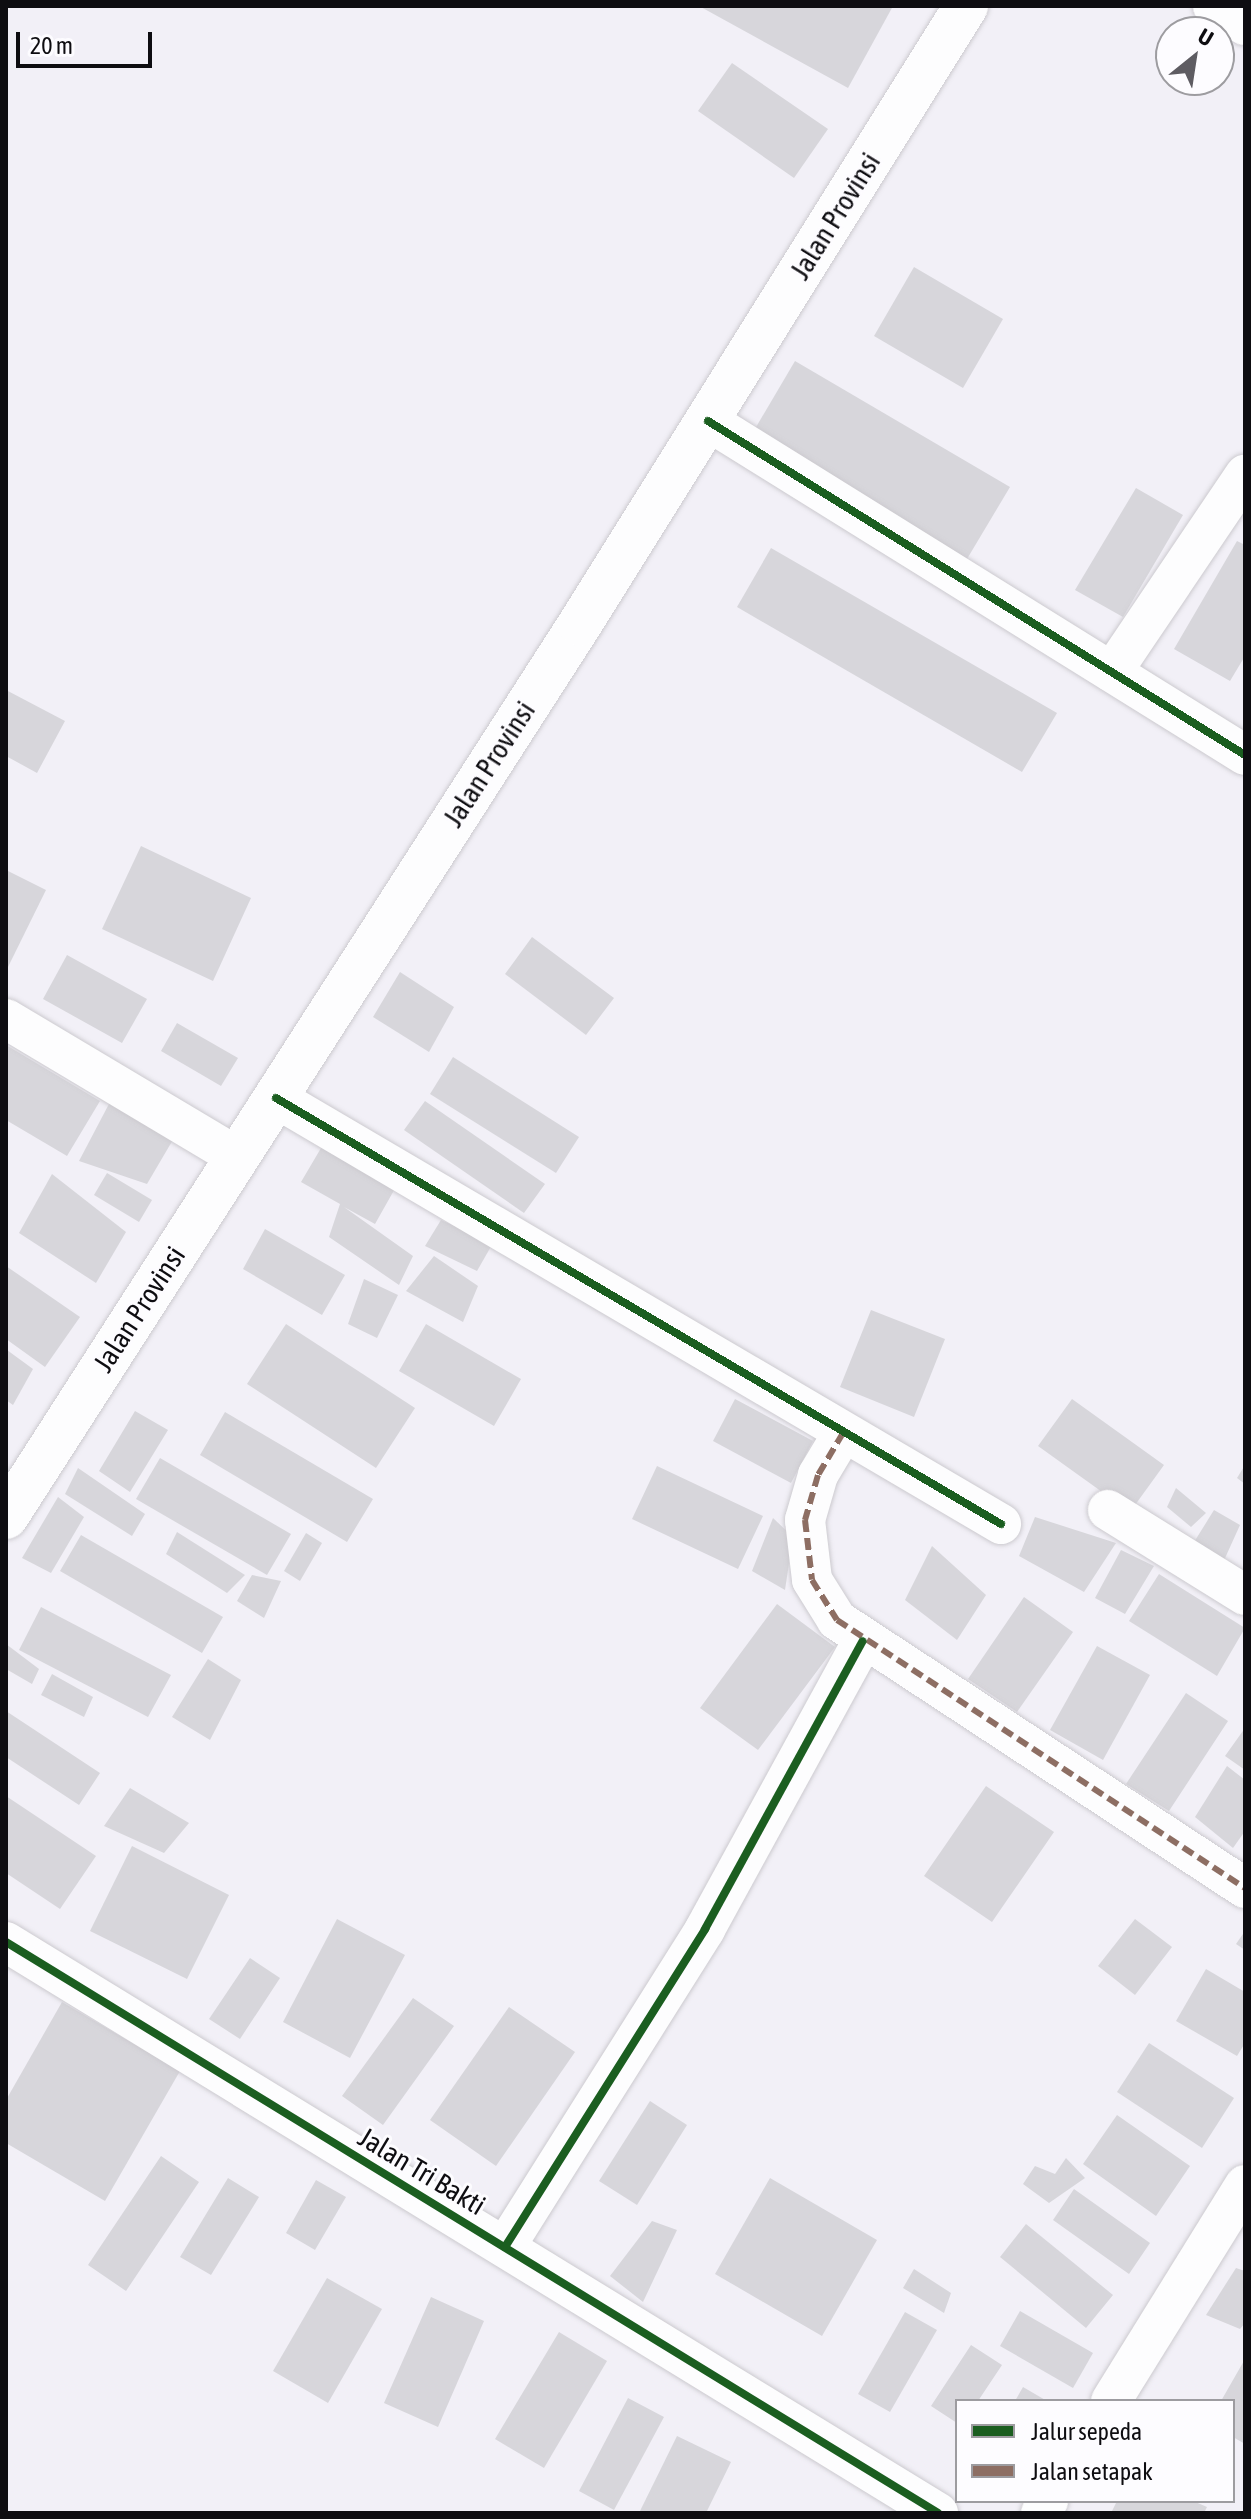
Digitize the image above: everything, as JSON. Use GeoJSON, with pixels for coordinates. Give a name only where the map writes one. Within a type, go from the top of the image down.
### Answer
{"type":"FeatureCollection","features":[{"type":"Feature","properties":{"kind":"main road","name":"Jalan Provinsi"},"geometry":{"type":"LineString","coordinates":[[6,1517],[580,624],[966,6]]}},
{"type":"Feature","properties":{"kind":"street"},"geometry":{"type":"LineString","coordinates":[[1213,6],[1245,25]]}},
{"type":"Feature","properties":{"kind":"street"},"geometry":{"type":"LineString","coordinates":[[708,421],[1245,755]]}},
{"type":"Feature","properties":{"kind":"street"},"geometry":{"type":"LineString","coordinates":[[1112,672],[1245,475]]}},
{"type":"Feature","properties":{"kind":"street"},"geometry":{"type":"LineString","coordinates":[[6,1019],[236,1156]]}},
{"type":"Feature","properties":{"kind":"street"},"geometry":{"type":"LineString","coordinates":[[276,1098],[1001,1524]]}},
{"type":"Feature","properties":{"kind":"street"},"geometry":{"type":"LineString","coordinates":[[843,1433],[811,1496],[805,1540],[822,1600],[863,1641],[1245,1888]]}},
{"type":"Feature","properties":{"kind":"street"},"geometry":{"type":"LineString","coordinates":[[1108,1510],[1245,1595]]}},
{"type":"Feature","properties":{"kind":"street"},"geometry":{"type":"LineString","coordinates":[[505,2247],[705,1929],[863,1641]]}},
{"type":"Feature","properties":{"kind":"street","name":"Jalan Tri Bakti"},"geometry":{"type":"LineString","coordinates":[[6,1942],[938,2513]]}},
{"type":"Feature","properties":{"kind":"street"},"geometry":{"type":"LineString","coordinates":[[1112,2399],[1245,2185]]}},
{"type":"Feature","properties":{"kind":"building"},"geometry":{"type":"Polygon","coordinates":[[[699,6],[893,6],[848,88],[699,6]]]}},
{"type":"Feature","properties":{"kind":"building"},"geometry":{"type":"Polygon","coordinates":[[[732,63],[828,129],[794,178],[698,111],[732,63]]]}},
{"type":"Feature","properties":{"kind":"building"},"geometry":{"type":"Polygon","coordinates":[[[914,267],[1003,319],[963,388],[874,336],[914,267]]]}},
{"type":"Feature","properties":{"kind":"building"},"geometry":{"type":"Polygon","coordinates":[[[795,361],[1010,487],[964,564],[749,439],[795,361]]]}},
{"type":"Feature","properties":{"kind":"building"},"geometry":{"type":"Polygon","coordinates":[[[1136,488],[1183,515],[1123,617],[1075,590],[1136,488]]]}},
{"type":"Feature","properties":{"kind":"building"},"geometry":{"type":"Polygon","coordinates":[[[1237,541],[1245,545],[1245,656],[1230,681],[1174,649],[1237,541]]]}},
{"type":"Feature","properties":{"kind":"building"},"geometry":{"type":"Polygon","coordinates":[[[771,548],[1057,713],[1022,772],[737,607],[771,548]]]}},
{"type":"Feature","properties":{"kind":"building"},"geometry":{"type":"Polygon","coordinates":[[[6,690],[65,721],[37,773],[6,756],[6,690]]]}},
{"type":"Feature","properties":{"kind":"building"},"geometry":{"type":"Polygon","coordinates":[[[141,846],[251,898],[213,981],[102,929],[141,846]]]}},
{"type":"Feature","properties":{"kind":"building"},"geometry":{"type":"Polygon","coordinates":[[[6,870],[46,890],[8,967],[6,966],[6,870]]]}},
{"type":"Feature","properties":{"kind":"building"},"geometry":{"type":"Polygon","coordinates":[[[532,937],[614,998],[586,1035],[505,974],[532,937]]]}},
{"type":"Feature","properties":{"kind":"building"},"geometry":{"type":"Polygon","coordinates":[[[67,955],[147,999],[122,1043],[43,999],[67,955]]]}},
{"type":"Feature","properties":{"kind":"building"},"geometry":{"type":"Polygon","coordinates":[[[400,972],[454,1007],[429,1052],[373,1017],[400,972]]]}},
{"type":"Feature","properties":{"kind":"building"},"geometry":{"type":"Polygon","coordinates":[[[177,1023],[238,1058],[221,1086],[161,1051],[177,1023]]]}},
{"type":"Feature","properties":{"kind":"building"},"geometry":{"type":"Polygon","coordinates":[[[6,1045],[100,1101],[67,1156],[6,1120],[6,1045]]]}},
{"type":"Feature","properties":{"kind":"building"},"geometry":{"type":"Polygon","coordinates":[[[453,1057],[579,1137],[556,1173],[430,1094],[453,1057]]]}},
{"type":"Feature","properties":{"kind":"building"},"geometry":{"type":"Polygon","coordinates":[[[425,1101],[545,1184],[524,1213],[404,1130],[425,1101]]]}},
{"type":"Feature","properties":{"kind":"building"},"geometry":{"type":"Polygon","coordinates":[[[110,1102],[174,1138],[147,1184],[79,1161],[110,1102]]]}},
{"type":"Feature","properties":{"kind":"building"},"geometry":{"type":"Polygon","coordinates":[[[324,1143],[397,1185],[375,1224],[344,1207],[413,1256],[399,1285],[329,1237],[340,1204],[301,1182],[324,1143]]]}},
{"type":"Feature","properties":{"kind":"building"},"geometry":{"type":"Polygon","coordinates":[[[107,1173],[152,1200],[139,1222],[94,1195],[107,1173]]]}},
{"type":"Feature","properties":{"kind":"building"},"geometry":{"type":"Polygon","coordinates":[[[52,1174],[126,1232],[96,1283],[19,1233],[52,1174]]]}},
{"type":"Feature","properties":{"kind":"building"},"geometry":{"type":"Polygon","coordinates":[[[441,1220],[493,1243],[477,1271],[425,1246],[441,1220]]]}},
{"type":"Feature","properties":{"kind":"building"},"geometry":{"type":"Polygon","coordinates":[[[265,1229],[345,1275],[322,1315],[243,1269],[265,1229]]]}},
{"type":"Feature","properties":{"kind":"building"},"geometry":{"type":"Polygon","coordinates":[[[434,1256],[478,1286],[463,1322],[406,1291],[434,1256]]]}},
{"type":"Feature","properties":{"kind":"building"},"geometry":{"type":"Polygon","coordinates":[[[6,1266],[80,1317],[45,1367],[6,1339],[6,1266]]]}},
{"type":"Feature","properties":{"kind":"building"},"geometry":{"type":"Polygon","coordinates":[[[364,1279],[398,1295],[377,1338],[348,1324],[364,1279]]]}},
{"type":"Feature","properties":{"kind":"building"},"geometry":{"type":"Polygon","coordinates":[[[871,1310],[945,1339],[914,1417],[840,1387],[871,1310]]]}},
{"type":"Feature","properties":{"kind":"building"},"geometry":{"type":"Polygon","coordinates":[[[286,1324],[415,1408],[376,1468],[247,1384],[286,1324]]]}},
{"type":"Feature","properties":{"kind":"building"},"geometry":{"type":"Polygon","coordinates":[[[426,1324],[521,1379],[494,1426],[399,1371],[426,1324]]]}},
{"type":"Feature","properties":{"kind":"building"},"geometry":{"type":"Polygon","coordinates":[[[7,1350],[33,1369],[13,1405],[6,1400],[7,1350]]]}},
{"type":"Feature","properties":{"kind":"building"},"geometry":{"type":"Polygon","coordinates":[[[735,1399],[813,1441],[791,1483],[713,1441],[735,1399]]]}},
{"type":"Feature","properties":{"kind":"building"},"geometry":{"type":"Polygon","coordinates":[[[1072,1399],[1164,1465],[1130,1512],[1038,1446],[1072,1399]]]}},
{"type":"Feature","properties":{"kind":"building"},"geometry":{"type":"Polygon","coordinates":[[[135,1411],[168,1430],[130,1492],[99,1471],[135,1411]]]}},
{"type":"Feature","properties":{"kind":"building"},"geometry":{"type":"Polygon","coordinates":[[[225,1412],[373,1499],[347,1542],[200,1455],[225,1412]]]}},
{"type":"Feature","properties":{"kind":"building"},"geometry":{"type":"Polygon","coordinates":[[[160,1458],[291,1534],[267,1575],[136,1499],[160,1458]]]}},
{"type":"Feature","properties":{"kind":"building"},"geometry":{"type":"Polygon","coordinates":[[[1245,1465],[1245,1484],[1237,1478],[1245,1465]]]}},
{"type":"Feature","properties":{"kind":"building"},"geometry":{"type":"Polygon","coordinates":[[[657,1466],[763,1516],[738,1569],[632,1519],[657,1466]]]}},
{"type":"Feature","properties":{"kind":"building"},"geometry":{"type":"Polygon","coordinates":[[[78,1468],[145,1514],[132,1536],[65,1494],[78,1468]]]}},
{"type":"Feature","properties":{"kind":"building"},"geometry":{"type":"Polygon","coordinates":[[[1176,1488],[1206,1513],[1191,1527],[1167,1507],[1176,1488]]]}},
{"type":"Feature","properties":{"kind":"building"},"geometry":{"type":"Polygon","coordinates":[[[58,1497],[84,1517],[51,1573],[22,1558],[58,1497]]]}},
{"type":"Feature","properties":{"kind":"building"},"geometry":{"type":"Polygon","coordinates":[[[1214,1510],[1240,1525],[1221,1567],[1191,1547],[1214,1510]]]}},
{"type":"Feature","properties":{"kind":"building"},"geometry":{"type":"Polygon","coordinates":[[[1035,1517],[1116,1543],[1084,1592],[1019,1556],[1035,1517]]]}},
{"type":"Feature","properties":{"kind":"building"},"geometry":{"type":"Polygon","coordinates":[[[773,1518],[793,1537],[785,1590],[752,1571],[773,1518]]]}},
{"type":"Feature","properties":{"kind":"building"},"geometry":{"type":"Polygon","coordinates":[[[177,1532],[245,1575],[227,1593],[166,1554],[177,1532]]]}},
{"type":"Feature","properties":{"kind":"building"},"geometry":{"type":"Polygon","coordinates":[[[306,1533],[322,1543],[300,1581],[284,1571],[306,1533]]]}},
{"type":"Feature","properties":{"kind":"building"},"geometry":{"type":"Polygon","coordinates":[[[81,1535],[223,1617],[202,1653],[60,1571],[81,1535]]]}},
{"type":"Feature","properties":{"kind":"building"},"geometry":{"type":"Polygon","coordinates":[[[932,1546],[986,1595],[957,1640],[905,1600],[932,1546]]]}},
{"type":"Feature","properties":{"kind":"building"},"geometry":{"type":"Polygon","coordinates":[[[1121,1550],[1154,1566],[1125,1614],[1095,1598],[1121,1550]]]}},
{"type":"Feature","properties":{"kind":"building"},"geometry":{"type":"Polygon","coordinates":[[[1159,1574],[1245,1628],[1217,1676],[1129,1621],[1159,1574]]]}},
{"type":"Feature","properties":{"kind":"building"},"geometry":{"type":"Polygon","coordinates":[[[252,1575],[281,1581],[264,1618],[237,1601],[252,1575]]]}},
{"type":"Feature","properties":{"kind":"building"},"geometry":{"type":"Polygon","coordinates":[[[1024,1597],[1073,1632],[1017,1712],[968,1679],[1024,1597]]]}},
{"type":"Feature","properties":{"kind":"building"},"geometry":{"type":"Polygon","coordinates":[[[777,1604],[835,1647],[758,1750],[700,1708],[777,1604]]]}},
{"type":"Feature","properties":{"kind":"building"},"geometry":{"type":"Polygon","coordinates":[[[41,1607],[171,1675],[148,1717],[19,1650],[41,1607]]]}},
{"type":"Feature","properties":{"kind":"building"},"geometry":{"type":"Polygon","coordinates":[[[6,1644],[39,1669],[32,1684],[6,1669],[6,1644]]]}},
{"type":"Feature","properties":{"kind":"building"},"geometry":{"type":"Polygon","coordinates":[[[1097,1646],[1150,1675],[1103,1760],[1050,1730],[1097,1646]]]}},
{"type":"Feature","properties":{"kind":"building"},"geometry":{"type":"Polygon","coordinates":[[[208,1659],[241,1680],[210,1740],[172,1717],[208,1659]]]}},
{"type":"Feature","properties":{"kind":"building"},"geometry":{"type":"Polygon","coordinates":[[[52,1674],[93,1697],[84,1717],[41,1695],[52,1674]]]}},
{"type":"Feature","properties":{"kind":"building"},"geometry":{"type":"Polygon","coordinates":[[[1186,1693],[1228,1721],[1169,1811],[1126,1784],[1186,1693]]]}},
{"type":"Feature","properties":{"kind":"building"},"geometry":{"type":"Polygon","coordinates":[[[6,1711],[100,1773],[79,1805],[6,1757],[6,1711]]]}},
{"type":"Feature","properties":{"kind":"building"},"geometry":{"type":"Polygon","coordinates":[[[1245,1728],[1245,1770],[1225,1756],[1245,1728]]]}},
{"type":"Feature","properties":{"kind":"building"},"geometry":{"type":"Polygon","coordinates":[[[1227,1766],[1245,1780],[1245,1831],[1233,1848],[1195,1817],[1227,1766]]]}},
{"type":"Feature","properties":{"kind":"building"},"geometry":{"type":"Polygon","coordinates":[[[986,1786],[1054,1832],[992,1922],[924,1876],[986,1786]]]}},
{"type":"Feature","properties":{"kind":"building"},"geometry":{"type":"Polygon","coordinates":[[[130,1788],[189,1823],[164,1853],[104,1826],[130,1788]]]}},
{"type":"Feature","properties":{"kind":"building"},"geometry":{"type":"Polygon","coordinates":[[[6,1796],[96,1856],[60,1909],[6,1873],[6,1796]]]}},
{"type":"Feature","properties":{"kind":"building"},"geometry":{"type":"Polygon","coordinates":[[[132,1846],[229,1895],[187,1979],[90,1931],[132,1846]]]}},
{"type":"Feature","properties":{"kind":"building"},"geometry":{"type":"Polygon","coordinates":[[[337,1919],[405,1955],[350,2058],[283,2022],[337,1919]]]}},
{"type":"Feature","properties":{"kind":"building"},"geometry":{"type":"Polygon","coordinates":[[[1135,1919],[1172,1947],[1135,1995],[1098,1966],[1135,1919]]]}},
{"type":"Feature","properties":{"kind":"building"},"geometry":{"type":"Polygon","coordinates":[[[1245,1931],[1245,1950],[1236,1944],[1245,1931]]]}},
{"type":"Feature","properties":{"kind":"building"},"geometry":{"type":"Polygon","coordinates":[[[250,1958],[280,1978],[240,2039],[209,2019],[250,1958]]]}},
{"type":"Feature","properties":{"kind":"building"},"geometry":{"type":"Polygon","coordinates":[[[1206,1969],[1245,1992],[1245,2043],[1237,2056],[1176,2021],[1206,1969]]]}},
{"type":"Feature","properties":{"kind":"building"},"geometry":{"type":"Polygon","coordinates":[[[413,1998],[454,2026],[383,2125],[342,2096],[413,1998]]]}},
{"type":"Feature","properties":{"kind":"building"},"geometry":{"type":"Polygon","coordinates":[[[62,2002],[180,2071],[105,2201],[6,2143],[6,2100],[62,2002]]]}},
{"type":"Feature","properties":{"kind":"building"},"geometry":{"type":"Polygon","coordinates":[[[509,2007],[575,2052],[496,2166],[430,2120],[509,2007]]]}},
{"type":"Feature","properties":{"kind":"building"},"geometry":{"type":"Polygon","coordinates":[[[1149,2043],[1234,2098],[1202,2148],[1117,2092],[1149,2043]]]}},
{"type":"Feature","properties":{"kind":"building"},"geometry":{"type":"Polygon","coordinates":[[[650,2101],[687,2125],[637,2205],[599,2181],[650,2101]]]}},
{"type":"Feature","properties":{"kind":"building"},"geometry":{"type":"Polygon","coordinates":[[[1117,2115],[1190,2166],[1156,2216],[1083,2164],[1117,2115]]]}},
{"type":"Feature","properties":{"kind":"building"},"geometry":{"type":"Polygon","coordinates":[[[161,2156],[199,2182],[126,2291],[88,2265],[161,2156]]]}},
{"type":"Feature","properties":{"kind":"building"},"geometry":{"type":"Polygon","coordinates":[[[1066,2158],[1085,2178],[1049,2203],[1023,2184],[1035,2166],[1055,2174],[1066,2158]]]}},
{"type":"Feature","properties":{"kind":"building"},"geometry":{"type":"Polygon","coordinates":[[[228,2178],[259,2197],[211,2275],[180,2257],[228,2178]]]}},
{"type":"Feature","properties":{"kind":"building"},"geometry":{"type":"Polygon","coordinates":[[[770,2178],[877,2240],[822,2336],[715,2274],[770,2178]]]}},
{"type":"Feature","properties":{"kind":"building"},"geometry":{"type":"Polygon","coordinates":[[[316,2180],[346,2197],[315,2250],[286,2233],[316,2180]]]}},
{"type":"Feature","properties":{"kind":"building"},"geometry":{"type":"Polygon","coordinates":[[[1074,2189],[1150,2243],[1129,2274],[1053,2220],[1074,2189]]]}},
{"type":"Feature","properties":{"kind":"building"},"geometry":{"type":"Polygon","coordinates":[[[652,2221],[677,2230],[643,2302],[610,2276],[652,2221]]]}},
{"type":"Feature","properties":{"kind":"building"},"geometry":{"type":"Polygon","coordinates":[[[1026,2224],[1113,2295],[1086,2328],[1000,2257],[1026,2224]]]}},
{"type":"Feature","properties":{"kind":"building"},"geometry":{"type":"Polygon","coordinates":[[[1236,2268],[1245,2271],[1245,2323],[1240,2329],[1206,2315],[1236,2268]]]}},
{"type":"Feature","properties":{"kind":"building"},"geometry":{"type":"Polygon","coordinates":[[[914,2269],[951,2293],[944,2313],[903,2288],[914,2269]]]}},
{"type":"Feature","properties":{"kind":"building"},"geometry":{"type":"Polygon","coordinates":[[[327,2278],[382,2309],[328,2403],[273,2371],[327,2278]]]}},
{"type":"Feature","properties":{"kind":"building"},"geometry":{"type":"Polygon","coordinates":[[[431,2297],[484,2321],[438,2427],[384,2403],[431,2297]]]}},
{"type":"Feature","properties":{"kind":"building"},"geometry":{"type":"Polygon","coordinates":[[[1020,2311],[1093,2353],[1073,2388],[1000,2346],[1020,2311]]]}},
{"type":"Feature","properties":{"kind":"building"},"geometry":{"type":"Polygon","coordinates":[[[905,2312],[937,2330],[890,2412],[858,2394],[905,2312]]]}},
{"type":"Feature","properties":{"kind":"building"},"geometry":{"type":"Polygon","coordinates":[[[559,2332],[607,2361],[544,2468],[495,2439],[559,2332]]]}},
{"type":"Feature","properties":{"kind":"building"},"geometry":{"type":"Polygon","coordinates":[[[971,2345],[1002,2365],[979,2399],[955,2399],[955,2422],[931,2406],[971,2345]]]}},
{"type":"Feature","properties":{"kind":"building"},"geometry":{"type":"Polygon","coordinates":[[[1245,2359],[1245,2444],[1235,2438],[1235,2399],[1222,2399],[1245,2359]]]}},
{"type":"Feature","properties":{"kind":"building"},"geometry":{"type":"Polygon","coordinates":[[[1023,2387],[1044,2399],[1016,2399],[1023,2387]]]}},
{"type":"Feature","properties":{"kind":"building"},"geometry":{"type":"Polygon","coordinates":[[[628,2398],[664,2417],[614,2510],[579,2491],[628,2398]]]}},
{"type":"Feature","properties":{"kind":"building"},"geometry":{"type":"Polygon","coordinates":[[[677,2436],[731,2462],[706,2513],[639,2513],[677,2436]]]}},
{"type":"Feature","properties":{"kind":"building"},"geometry":{"type":"Polygon","coordinates":[[[1116,2503],[1198,2503],[1207,2507],[1204,2513],[1111,2513],[1116,2503]]]}},
{"type":"Feature","properties":{"kind":"marked path"},"geometry":{"type":"LineString","coordinates":[[843,1433],[818,1475],[805,1520],[812,1580],[837,1620],[1245,1888]]}},
{"type":"Feature","properties":{"kind":"cycle path"},"geometry":{"type":"LineString","coordinates":[[708,421],[1245,755]]}},
{"type":"Feature","properties":{"kind":"cycle path"},"geometry":{"type":"LineString","coordinates":[[276,1098],[1001,1524]]}},
{"type":"Feature","properties":{"kind":"cycle path"},"geometry":{"type":"LineString","coordinates":[[505,2247],[705,1929],[863,1641]]}},
{"type":"Feature","properties":{"kind":"cycle path"},"geometry":{"type":"LineString","coordinates":[[6,1942],[938,2513]]}}]}
